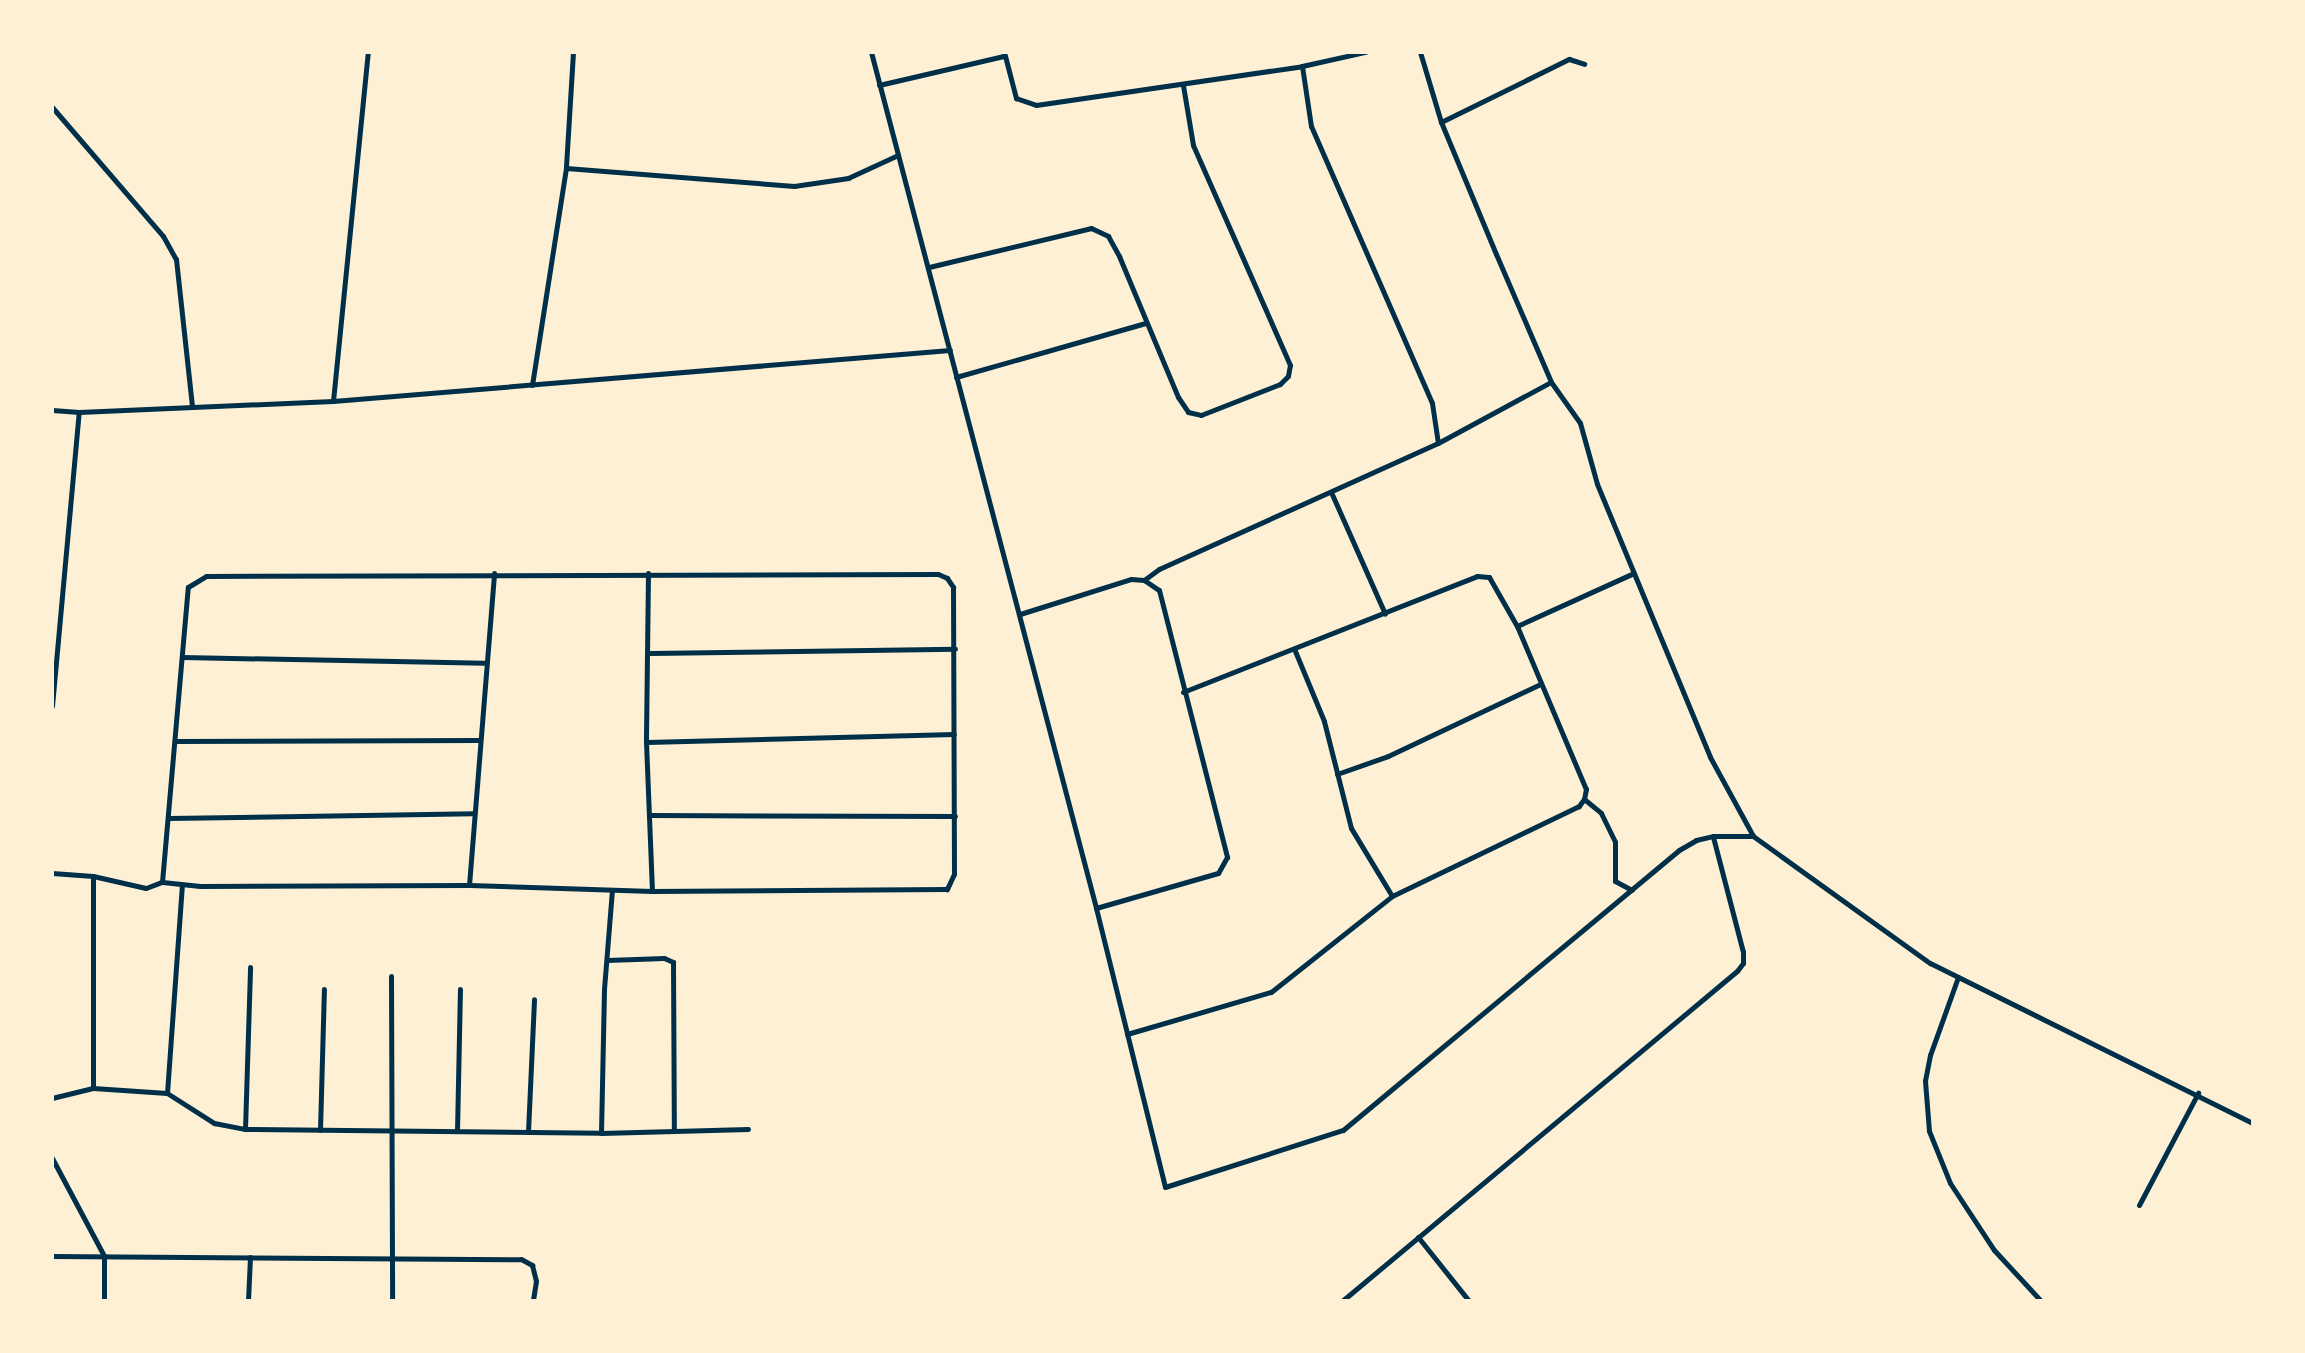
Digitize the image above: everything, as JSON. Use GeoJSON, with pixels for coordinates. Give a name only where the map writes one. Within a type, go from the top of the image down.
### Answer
{"type":"FeatureCollection","features":[{"type":"Feature","properties":{"kind":"street"},"geometry":{"type":"LineString","coordinates":[[333,401],[368,52]]}},
{"type":"Feature","properties":{"kind":"street"},"geometry":{"type":"LineString","coordinates":[[532,385],[566,168],[573,52]]}},
{"type":"Feature","properties":{"kind":"street"},"geometry":{"type":"LineString","coordinates":[[871,52],[1020,614],[1165,1187],[1343,1130],[1679,850],[1696,840],[1713,836],[1753,836]]}},
{"type":"Feature","properties":{"kind":"street"},"geometry":{"type":"LineString","coordinates":[[879,85],[1004,54],[1016,98],[1026,104],[1183,85],[1302,66],[1365,52]]}},
{"type":"Feature","properties":{"kind":"street"},"geometry":{"type":"LineString","coordinates":[[1420,52],[1441,122],[1551,382],[1580,423],[1597,484],[1710,757],[1753,836],[1930,963],[2198,1093],[2253,1123]]}},
{"type":"Feature","properties":{"kind":"street"},"geometry":{"type":"LineString","coordinates":[[1441,122],[1569,59],[1584,64]]}},
{"type":"Feature","properties":{"kind":"street"},"geometry":{"type":"LineString","coordinates":[[1302,66],[1311,126],[1432,403],[1438,443]]}},
{"type":"Feature","properties":{"kind":"street"},"geometry":{"type":"LineString","coordinates":[[929,267],[1091,228],[1108,236],[1188,412],[1201,415],[1280,384],[1288,376],[1290,365],[1193,145],[1183,85]]}},
{"type":"Feature","properties":{"kind":"street"},"geometry":{"type":"LineString","coordinates":[[52,107],[163,236],[176,259],[192,406]]}},
{"type":"Feature","properties":{"kind":"street"},"geometry":{"type":"LineString","coordinates":[[566,168],[794,186],[848,178],[898,155]]}},
{"type":"Feature","properties":{"kind":"street"},"geometry":{"type":"LineString","coordinates":[[956,377],[1146,323]]}},
{"type":"Feature","properties":{"kind":"street"},"geometry":{"type":"LineString","coordinates":[[52,410],[79,412],[333,401],[950,350]]}},
{"type":"Feature","properties":{"kind":"street"},"geometry":{"type":"LineString","coordinates":[[1144,580],[1159,569],[1438,443],[1551,382]]}},
{"type":"Feature","properties":{"kind":"street"},"geometry":{"type":"LineString","coordinates":[[52,706],[79,412]]}},
{"type":"Feature","properties":{"kind":"street"},"geometry":{"type":"LineString","coordinates":[[1331,492],[1385,614]]}},
{"type":"Feature","properties":{"kind":"street"},"geometry":{"type":"LineString","coordinates":[[469,885],[484,663],[494,573]]}},
{"type":"Feature","properties":{"kind":"street"},"geometry":{"type":"LineString","coordinates":[[648,573],[650,653],[646,742],[652,891]]}},
{"type":"Feature","properties":{"kind":"street"},"geometry":{"type":"LineString","coordinates":[[52,873],[93,876],[146,888],[162,882],[182,885],[395,888],[469,885],[652,891],[947,889],[954,874],[953,587],[947,578],[938,574],[723,577],[648,573],[206,576],[188,587],[162,882]]}},
{"type":"Feature","properties":{"kind":"street"},"geometry":{"type":"LineString","coordinates":[[1517,626],[1634,573]]}},
{"type":"Feature","properties":{"kind":"street"},"geometry":{"type":"LineString","coordinates":[[1127,1034],[1271,992],[1392,896],[1579,806],[1586,789],[1517,626],[1489,577],[1477,576],[1295,651],[1183,692]]}},
{"type":"Feature","properties":{"kind":"street"},"geometry":{"type":"LineString","coordinates":[[1020,614],[1131,579],[1144,580],[1159,590],[1227,857],[1218,873],[1096,908]]}},
{"type":"Feature","properties":{"kind":"street"},"geometry":{"type":"LineString","coordinates":[[650,653],[955,649]]}},
{"type":"Feature","properties":{"kind":"street"},"geometry":{"type":"LineString","coordinates":[[1295,651],[1324,721],[1351,828],[1392,896]]}},
{"type":"Feature","properties":{"kind":"street"},"geometry":{"type":"LineString","coordinates":[[182,657],[484,663]]}},
{"type":"Feature","properties":{"kind":"street"},"geometry":{"type":"LineString","coordinates":[[1337,774],[1388,756],[1540,684]]}},
{"type":"Feature","properties":{"kind":"street"},"geometry":{"type":"LineString","coordinates":[[646,742],[954,734]]}},
{"type":"Feature","properties":{"kind":"street"},"geometry":{"type":"LineString","coordinates":[[175,741],[479,740]]}},
{"type":"Feature","properties":{"kind":"street"},"geometry":{"type":"LineString","coordinates":[[1584,799],[1601,813],[1615,842],[1615,881],[1632,890]]}},
{"type":"Feature","properties":{"kind":"street"},"geometry":{"type":"LineString","coordinates":[[169,818],[474,813]]}},
{"type":"Feature","properties":{"kind":"street"},"geometry":{"type":"LineString","coordinates":[[649,815],[955,816]]}},
{"type":"Feature","properties":{"kind":"street"},"geometry":{"type":"LineString","coordinates":[[1342,1301],[1737,971],[1743,963],[1743,952],[1713,836]]}},
{"type":"Feature","properties":{"kind":"street"},"geometry":{"type":"LineString","coordinates":[[93,876],[93,1088]]}},
{"type":"Feature","properties":{"kind":"street"},"geometry":{"type":"LineString","coordinates":[[167,1093],[182,885]]}},
{"type":"Feature","properties":{"kind":"street"},"geometry":{"type":"LineString","coordinates":[[601,1133],[612,890]]}},
{"type":"Feature","properties":{"kind":"street"},"geometry":{"type":"LineString","coordinates":[[607,960],[664,958],[673,962],[674,1131]]}},
{"type":"Feature","properties":{"kind":"street"},"geometry":{"type":"LineString","coordinates":[[245,1129],[250,967]]}},
{"type":"Feature","properties":{"kind":"street"},"geometry":{"type":"LineString","coordinates":[[391,976],[392,1301]]}},
{"type":"Feature","properties":{"kind":"street"},"geometry":{"type":"LineString","coordinates":[[1958,977],[1930,1055],[1925,1081],[1929,1131],[1950,1183],[1994,1250],[2041,1301]]}},
{"type":"Feature","properties":{"kind":"street"},"geometry":{"type":"LineString","coordinates":[[320,1130],[324,989]]}},
{"type":"Feature","properties":{"kind":"street"},"geometry":{"type":"LineString","coordinates":[[457,1131],[460,989]]}},
{"type":"Feature","properties":{"kind":"street"},"geometry":{"type":"LineString","coordinates":[[528,1132],[534,999]]}},
{"type":"Feature","properties":{"kind":"street"},"geometry":{"type":"LineString","coordinates":[[52,1098],[93,1088],[167,1093],[214,1123],[245,1129],[601,1133],[748,1129]]}},
{"type":"Feature","properties":{"kind":"street"},"geometry":{"type":"LineString","coordinates":[[2139,1205],[2198,1093]]}},
{"type":"Feature","properties":{"kind":"street"},"geometry":{"type":"LineString","coordinates":[[52,1158],[104,1256],[104,1301]]}},
{"type":"Feature","properties":{"kind":"street"},"geometry":{"type":"LineString","coordinates":[[1418,1237],[1469,1301]]}},
{"type":"Feature","properties":{"kind":"street"},"geometry":{"type":"LineString","coordinates":[[52,1256],[521,1259],[532,1265],[536,1281],[533,1301]]}},
{"type":"Feature","properties":{"kind":"street"},"geometry":{"type":"LineString","coordinates":[[248,1301],[250,1257]]}}]}
